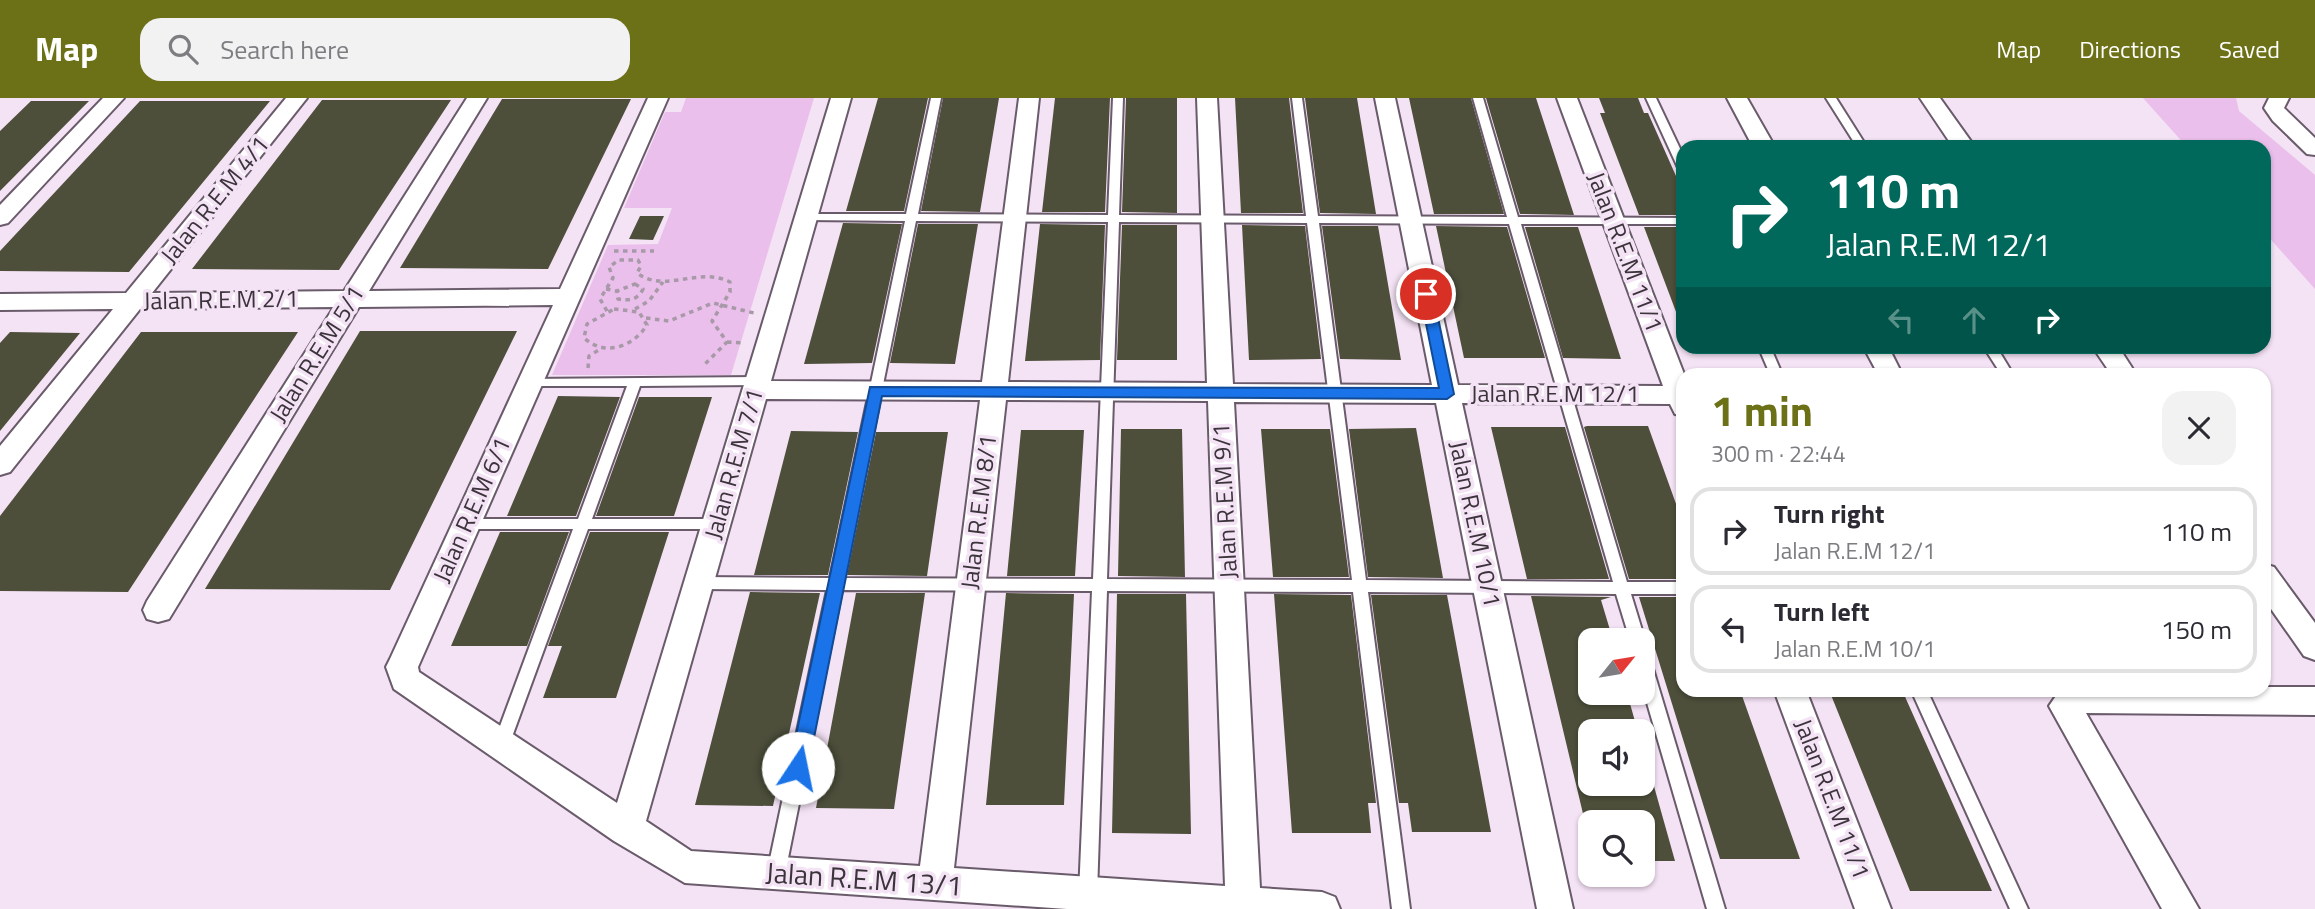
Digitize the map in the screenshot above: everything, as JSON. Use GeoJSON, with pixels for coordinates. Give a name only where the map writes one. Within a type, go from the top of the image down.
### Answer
{"type":"FeatureCollection","features":[{"type":"Feature","properties":{"kind":"street"},"geometry":{"type":"LineString","coordinates":[[0,218],[114,98]]}},
{"type":"Feature","properties":{"kind":"street","name":"Jalan R.E.M 4/1"},"geometry":{"type":"LineString","coordinates":[[0,465],[298,98]]}},
{"type":"Feature","properties":{"kind":"street","name":"Jalan R.E.M 5/1"},"geometry":{"type":"LineString","coordinates":[[158,610],[477,98]]}},
{"type":"Feature","properties":{"kind":"street","name":"Jalan R.E.M 6/1"},"geometry":{"type":"LineString","coordinates":[[626,830],[411,685],[403,674],[405,659],[658,98]]}},
{"type":"Feature","properties":{"kind":"street","name":"Jalan R.E.M 7/1"},"geometry":{"type":"LineString","coordinates":[[626,830],[841,98]]}},
{"type":"Feature","properties":{"kind":"street","name":"Jalan R.E.M 8/1"},"geometry":{"type":"LineString","coordinates":[[934,884],[1029,98]]}},
{"type":"Feature","properties":{"kind":"street","name":"Jalan R.E.M 9/1"},"geometry":{"type":"LineString","coordinates":[[1207,98],[1243,904]]}},
{"type":"Feature","properties":{"kind":"street","name":"Jalan R.E.M 10/1"},"geometry":{"type":"LineString","coordinates":[[1385,98],[1555,909]]}},
{"type":"Feature","properties":{"kind":"street","name":"Jalan R.E.M 11/1"},"geometry":{"type":"LineString","coordinates":[[1567,98],[1676,383]]}},
{"type":"Feature","properties":{"kind":"street"},"geometry":{"type":"LineString","coordinates":[[1737,98],[1760,140]]}},
{"type":"Feature","properties":{"kind":"street"},"geometry":{"type":"LineString","coordinates":[[1930,98],[1959,140]]}},
{"type":"Feature","properties":{"kind":"street"},"geometry":{"type":"LineString","coordinates":[[2277,103],[2280,117],[2315,149]]}},
{"type":"Feature","properties":{"kind":"street","name":"Jalan R.E.M 2/1"},"geometry":{"type":"LineString","coordinates":[[0,302],[568,297]]}},
{"type":"Feature","properties":{"kind":"street","name":"Jalan R.E.M 12/1"},"geometry":{"type":"LineString","coordinates":[[756,386],[876,391],[1565,394],[1676,399]]}},
{"type":"Feature","properties":{"kind":"street"},"geometry":{"type":"LineString","coordinates":[[2271,585],[2315,647]]}},
{"type":"Feature","properties":{"kind":"street","name":"Jalan R.E.M 11/1"},"geometry":{"type":"LineString","coordinates":[[1793,697],[1873,909]]}},
{"type":"Feature","properties":{"kind":"street"},"geometry":{"type":"LineString","coordinates":[[2067,697],[2065,706],[2073,724],[2181,909]]}},
{"type":"Feature","properties":{"kind":"street"},"geometry":{"type":"LineString","coordinates":[[2245,697],[2315,701]]}},
{"type":"Feature","properties":{"kind":"street","name":"Jalan R.E.M 13/1"},"geometry":{"type":"LineString","coordinates":[[626,830],[679,866],[1322,909]]}},
{"type":"Feature","properties":{"kind":"lane"},"geometry":{"type":"LineString","coordinates":[[776,873],[936,98]]}},
{"type":"Feature","properties":{"kind":"lane"},"geometry":{"type":"LineString","coordinates":[[1088,894],[1118,98]]}},
{"type":"Feature","properties":{"kind":"lane"},"geometry":{"type":"LineString","coordinates":[[1297,98],[1401,909]]}},
{"type":"Feature","properties":{"kind":"lane"},"geometry":{"type":"LineString","coordinates":[[1478,98],[1633,628]]}},
{"type":"Feature","properties":{"kind":"lane"},"geometry":{"type":"LineString","coordinates":[[1651,98],[1676,153]]}},
{"type":"Feature","properties":{"kind":"lane"},"geometry":{"type":"LineString","coordinates":[[1831,98],[1858,140]]}},
{"type":"Feature","properties":{"kind":"lane"},"geometry":{"type":"LineString","coordinates":[[806,217],[1676,220]]}},
{"type":"Feature","properties":{"kind":"lane"},"geometry":{"type":"LineString","coordinates":[[530,382],[756,386]]}},
{"type":"Feature","properties":{"kind":"lane"},"geometry":{"type":"LineString","coordinates":[[501,745],[635,382]]}},
{"type":"Feature","properties":{"kind":"lane"},"geometry":{"type":"LineString","coordinates":[[466,524],[716,524]]}},
{"type":"Feature","properties":{"kind":"lane"},"geometry":{"type":"LineString","coordinates":[[699,583],[1676,588]]}},
{"type":"Feature","properties":{"kind":"lane"},"geometry":{"type":"LineString","coordinates":[[1922,697],[2019,909]]}},
{"type":"Feature","properties":{"kind":"lane"},"geometry":{"type":"LineString","coordinates":[[1656,705],[1716,909]]}},
{"type":"Feature","properties":{"kind":"path"},"geometry":{"type":"LineString","coordinates":[[589,251],[654,251]]}},
{"type":"Feature","properties":{"kind":"path"},"geometry":{"type":"LineString","coordinates":[[630,251],[630,258]]}},
{"type":"Feature","properties":{"kind":"path"},"geometry":{"type":"LineString","coordinates":[[607,311],[600,299],[613,278],[609,267],[619,260],[638,260],[641,266],[638,273],[641,278],[664,281],[714,273],[724,277],[730,282],[730,292],[712,321],[727,342],[712,358],[695,368]]}},
{"type":"Feature","properties":{"kind":"path"},"geometry":{"type":"LineString","coordinates":[[646,318],[646,325],[637,339],[617,347],[601,348],[588,343],[584,331],[594,317],[607,311],[634,309],[649,301],[664,281]]}},
{"type":"Feature","properties":{"kind":"path"},"geometry":{"type":"LineString","coordinates":[[606,289],[617,291],[628,284],[635,284],[643,289],[657,291]]}},
{"type":"Feature","properties":{"kind":"path"},"geometry":{"type":"LineString","coordinates":[[617,291],[618,299],[630,300],[637,298],[643,289]]}},
{"type":"Feature","properties":{"kind":"path"},"geometry":{"type":"LineString","coordinates":[[634,309],[646,318],[669,321],[705,304],[723,305],[739,307],[775,321]]}},
{"type":"Feature","properties":{"kind":"path"},"geometry":{"type":"LineString","coordinates":[[595,372],[588,369],[587,361],[589,356],[601,348]]}},
{"type":"Feature","properties":{"kind":"shaded area"},"geometry":{"type":"Polygon","coordinates":[[[686,98],[814,98],[731,375],[552,375],[608,245],[658,244],[672,208],[624,208],[665,112],[681,112],[686,98]]]}},
{"type":"Feature","properties":{"kind":"shaded area"},"geometry":{"type":"Polygon","coordinates":[[[2143,98],[2236,98],[2239,111],[2315,175],[2315,289],[2271,240],[2271,140],[2181,140],[2143,98]]]}},
{"type":"Feature","properties":{"kind":"building"},"geometry":{"type":"Polygon","coordinates":[[[878,98],[928,98],[904,211],[846,211],[878,98]]]}},
{"type":"Feature","properties":{"kind":"building"},"geometry":{"type":"Polygon","coordinates":[[[943,98],[999,98],[980,212],[921,211],[943,98]]]}},
{"type":"Feature","properties":{"kind":"building"},"geometry":{"type":"Polygon","coordinates":[[[1055,98],[1110,98],[1105,212],[1042,212],[1055,98]]]}},
{"type":"Feature","properties":{"kind":"building"},"geometry":{"type":"Polygon","coordinates":[[[1126,98],[1177,98],[1177,213],[1122,212],[1126,98]]]}},
{"type":"Feature","properties":{"kind":"building"},"geometry":{"type":"Polygon","coordinates":[[[1235,98],[1289,98],[1303,213],[1241,213],[1235,98]]]}},
{"type":"Feature","properties":{"kind":"building"},"geometry":{"type":"Polygon","coordinates":[[[1305,98],[1357,98],[1376,214],[1320,213],[1305,98]]]}},
{"type":"Feature","properties":{"kind":"building"},"geometry":{"type":"Polygon","coordinates":[[[1409,98],[1471,98],[1504,214],[1434,214],[1409,98]]]}},
{"type":"Feature","properties":{"kind":"building"},"geometry":{"type":"Polygon","coordinates":[[[1486,98],[1536,98],[1574,215],[1520,214],[1486,98]]]}},
{"type":"Feature","properties":{"kind":"building"},"geometry":{"type":"Polygon","coordinates":[[[1599,98],[1638,98],[1644,113],[1648,113],[1676,176],[1676,215],[1639,215],[1600,113],[1605,113],[1599,98]]]}},
{"type":"Feature","properties":{"kind":"building"},"geometry":{"type":"Polygon","coordinates":[[[502,99],[631,99],[548,269],[400,268],[502,99]]]}},
{"type":"Feature","properties":{"kind":"building"},"geometry":{"type":"Polygon","coordinates":[[[322,100],[451,100],[339,270],[192,269],[322,100]]]}},
{"type":"Feature","properties":{"kind":"building"},"geometry":{"type":"Polygon","coordinates":[[[31,101],[89,101],[0,191],[0,131],[31,101]]]}},
{"type":"Feature","properties":{"kind":"building"},"geometry":{"type":"Polygon","coordinates":[[[140,101],[270,101],[129,272],[0,271],[0,251],[140,101]]]}},
{"type":"Feature","properties":{"kind":"building"},"geometry":{"type":"Polygon","coordinates":[[[640,216],[664,216],[653,240],[629,239],[640,216]]]}},
{"type":"Feature","properties":{"kind":"building"},"geometry":{"type":"Polygon","coordinates":[[[843,223],[902,224],[872,363],[804,364],[843,223]]]}},
{"type":"Feature","properties":{"kind":"building"},"geometry":{"type":"Polygon","coordinates":[[[918,224],[978,224],[955,364],[890,363],[918,224]]]}},
{"type":"Feature","properties":{"kind":"building"},"geometry":{"type":"Polygon","coordinates":[[[1040,224],[1105,225],[1100,360],[1025,361],[1040,224]]]}},
{"type":"Feature","properties":{"kind":"building"},"geometry":{"type":"Polygon","coordinates":[[[1122,225],[1177,225],[1177,360],[1117,360],[1122,225]]]}},
{"type":"Feature","properties":{"kind":"building"},"geometry":{"type":"Polygon","coordinates":[[[1242,225],[1305,226],[1321,359],[1249,360],[1242,225]]]}},
{"type":"Feature","properties":{"kind":"building"},"geometry":{"type":"Polygon","coordinates":[[[1322,226],[1378,226],[1401,360],[1340,359],[1322,226]]]}},
{"type":"Feature","properties":{"kind":"building"},"geometry":{"type":"Polygon","coordinates":[[[1436,226],[1507,227],[1545,358],[1464,358],[1436,226]]]}},
{"type":"Feature","properties":{"kind":"building"},"geometry":{"type":"Polygon","coordinates":[[[1525,227],[1578,227],[1621,359],[1563,358],[1525,227]]]}},
{"type":"Feature","properties":{"kind":"building"},"geometry":{"type":"Polygon","coordinates":[[[1644,227],[1676,227],[1676,312],[1644,227]]]}},
{"type":"Feature","properties":{"kind":"building"},"geometry":{"type":"Polygon","coordinates":[[[360,331],[517,331],[390,590],[205,589],[360,331]]]}},
{"type":"Feature","properties":{"kind":"building"},"geometry":{"type":"Polygon","coordinates":[[[10,332],[80,333],[0,431],[0,343],[10,332]]]}},
{"type":"Feature","properties":{"kind":"building"},"geometry":{"type":"Polygon","coordinates":[[[141,332],[298,332],[128,592],[0,591],[0,516],[141,332]]]}},
{"type":"Feature","properties":{"kind":"building"},"geometry":{"type":"Polygon","coordinates":[[[558,396],[620,397],[576,516],[507,516],[558,396]]]}},
{"type":"Feature","properties":{"kind":"building"},"geometry":{"type":"Polygon","coordinates":[[[639,397],[712,397],[674,516],[596,516],[639,397]]]}},
{"type":"Feature","properties":{"kind":"building"},"geometry":{"type":"Polygon","coordinates":[[[1648,426],[1676,504],[1676,579],[1629,579],[1584,427],[1648,426]]]}},
{"type":"Feature","properties":{"kind":"building"},"geometry":{"type":"Polygon","coordinates":[[[1491,427],[1565,427],[1609,579],[1527,579],[1491,427]]]}},
{"type":"Feature","properties":{"kind":"building"},"geometry":{"type":"Polygon","coordinates":[[[1416,428],[1443,578],[1368,577],[1349,429],[1416,428]]]}},
{"type":"Feature","properties":{"kind":"building"},"geometry":{"type":"Polygon","coordinates":[[[1121,429],[1182,429],[1185,577],[1118,576],[1121,429]]]}},
{"type":"Feature","properties":{"kind":"building"},"geometry":{"type":"Polygon","coordinates":[[[1261,429],[1330,429],[1349,577],[1273,577],[1261,429]]]}},
{"type":"Feature","properties":{"kind":"building"},"geometry":{"type":"Polygon","coordinates":[[[1021,430],[1084,430],[1075,576],[1007,576],[1021,430]]]}},
{"type":"Feature","properties":{"kind":"building"},"geometry":{"type":"Polygon","coordinates":[[[791,431],[858,432],[828,575],[754,575],[791,431]]]}},
{"type":"Feature","properties":{"kind":"building"},"geometry":{"type":"Polygon","coordinates":[[[876,432],[948,432],[927,576],[847,575],[876,432]]]}},
{"type":"Feature","properties":{"kind":"building"},"geometry":{"type":"Polygon","coordinates":[[[500,532],[569,532],[527,646],[451,646],[500,532]]]}},
{"type":"Feature","properties":{"kind":"building"},"geometry":{"type":"Polygon","coordinates":[[[590,532],[669,532],[616,698],[543,698],[562,646],[548,646],[590,532]]]}},
{"type":"Feature","properties":{"kind":"building"},"geometry":{"type":"Polygon","coordinates":[[[750,592],[820,593],[773,806],[695,805],[750,592]]]}},
{"type":"Feature","properties":{"kind":"building"},"geometry":{"type":"Polygon","coordinates":[[[856,593],[925,593],[894,809],[816,808],[856,593]]]}},
{"type":"Feature","properties":{"kind":"building"},"geometry":{"type":"Polygon","coordinates":[[[1006,593],[1074,594],[1064,805],[986,805],[1006,593]]]}},
{"type":"Feature","properties":{"kind":"building"},"geometry":{"type":"Polygon","coordinates":[[[1117,594],[1186,594],[1191,834],[1112,833],[1117,594]]]}},
{"type":"Feature","properties":{"kind":"building"},"geometry":{"type":"Polygon","coordinates":[[[1274,594],[1351,595],[1376,803],[1368,803],[1371,833],[1292,833],[1274,594]]]}},
{"type":"Feature","properties":{"kind":"building"},"geometry":{"type":"Polygon","coordinates":[[[1371,595],[1447,595],[1491,832],[1412,832],[1408,803],[1399,803],[1371,595]]]}},
{"type":"Feature","properties":{"kind":"building"},"geometry":{"type":"Polygon","coordinates":[[[1531,596],[1611,597],[1601,600],[1609,628],[1578,628],[1578,705],[1630,705],[1634,719],[1578,719],[1578,793],[1531,596]]]}},
{"type":"Feature","properties":{"kind":"building"},"geometry":{"type":"Polygon","coordinates":[[[1639,597],[1676,597],[1676,697],[1742,697],[1800,859],[1720,859],[1656,652],[1656,628],[1649,628],[1639,597]]]}},
{"type":"Feature","properties":{"kind":"building"},"geometry":{"type":"Polygon","coordinates":[[[1832,697],[1905,697],[1992,891],[1910,891],[1832,697]]]}},
{"type":"Feature","properties":{"kind":"building"},"geometry":{"type":"Polygon","coordinates":[[[1655,790],[1675,861],[1655,861],[1655,810],[1582,810],[1579,796],[1655,796],[1655,790]]]}},
{"type":"Feature","properties":{"kind":"route"},"geometry":{"type":"LineString","coordinates":[[798,768],[876,391],[1447,394],[1426,294]]}}]}
